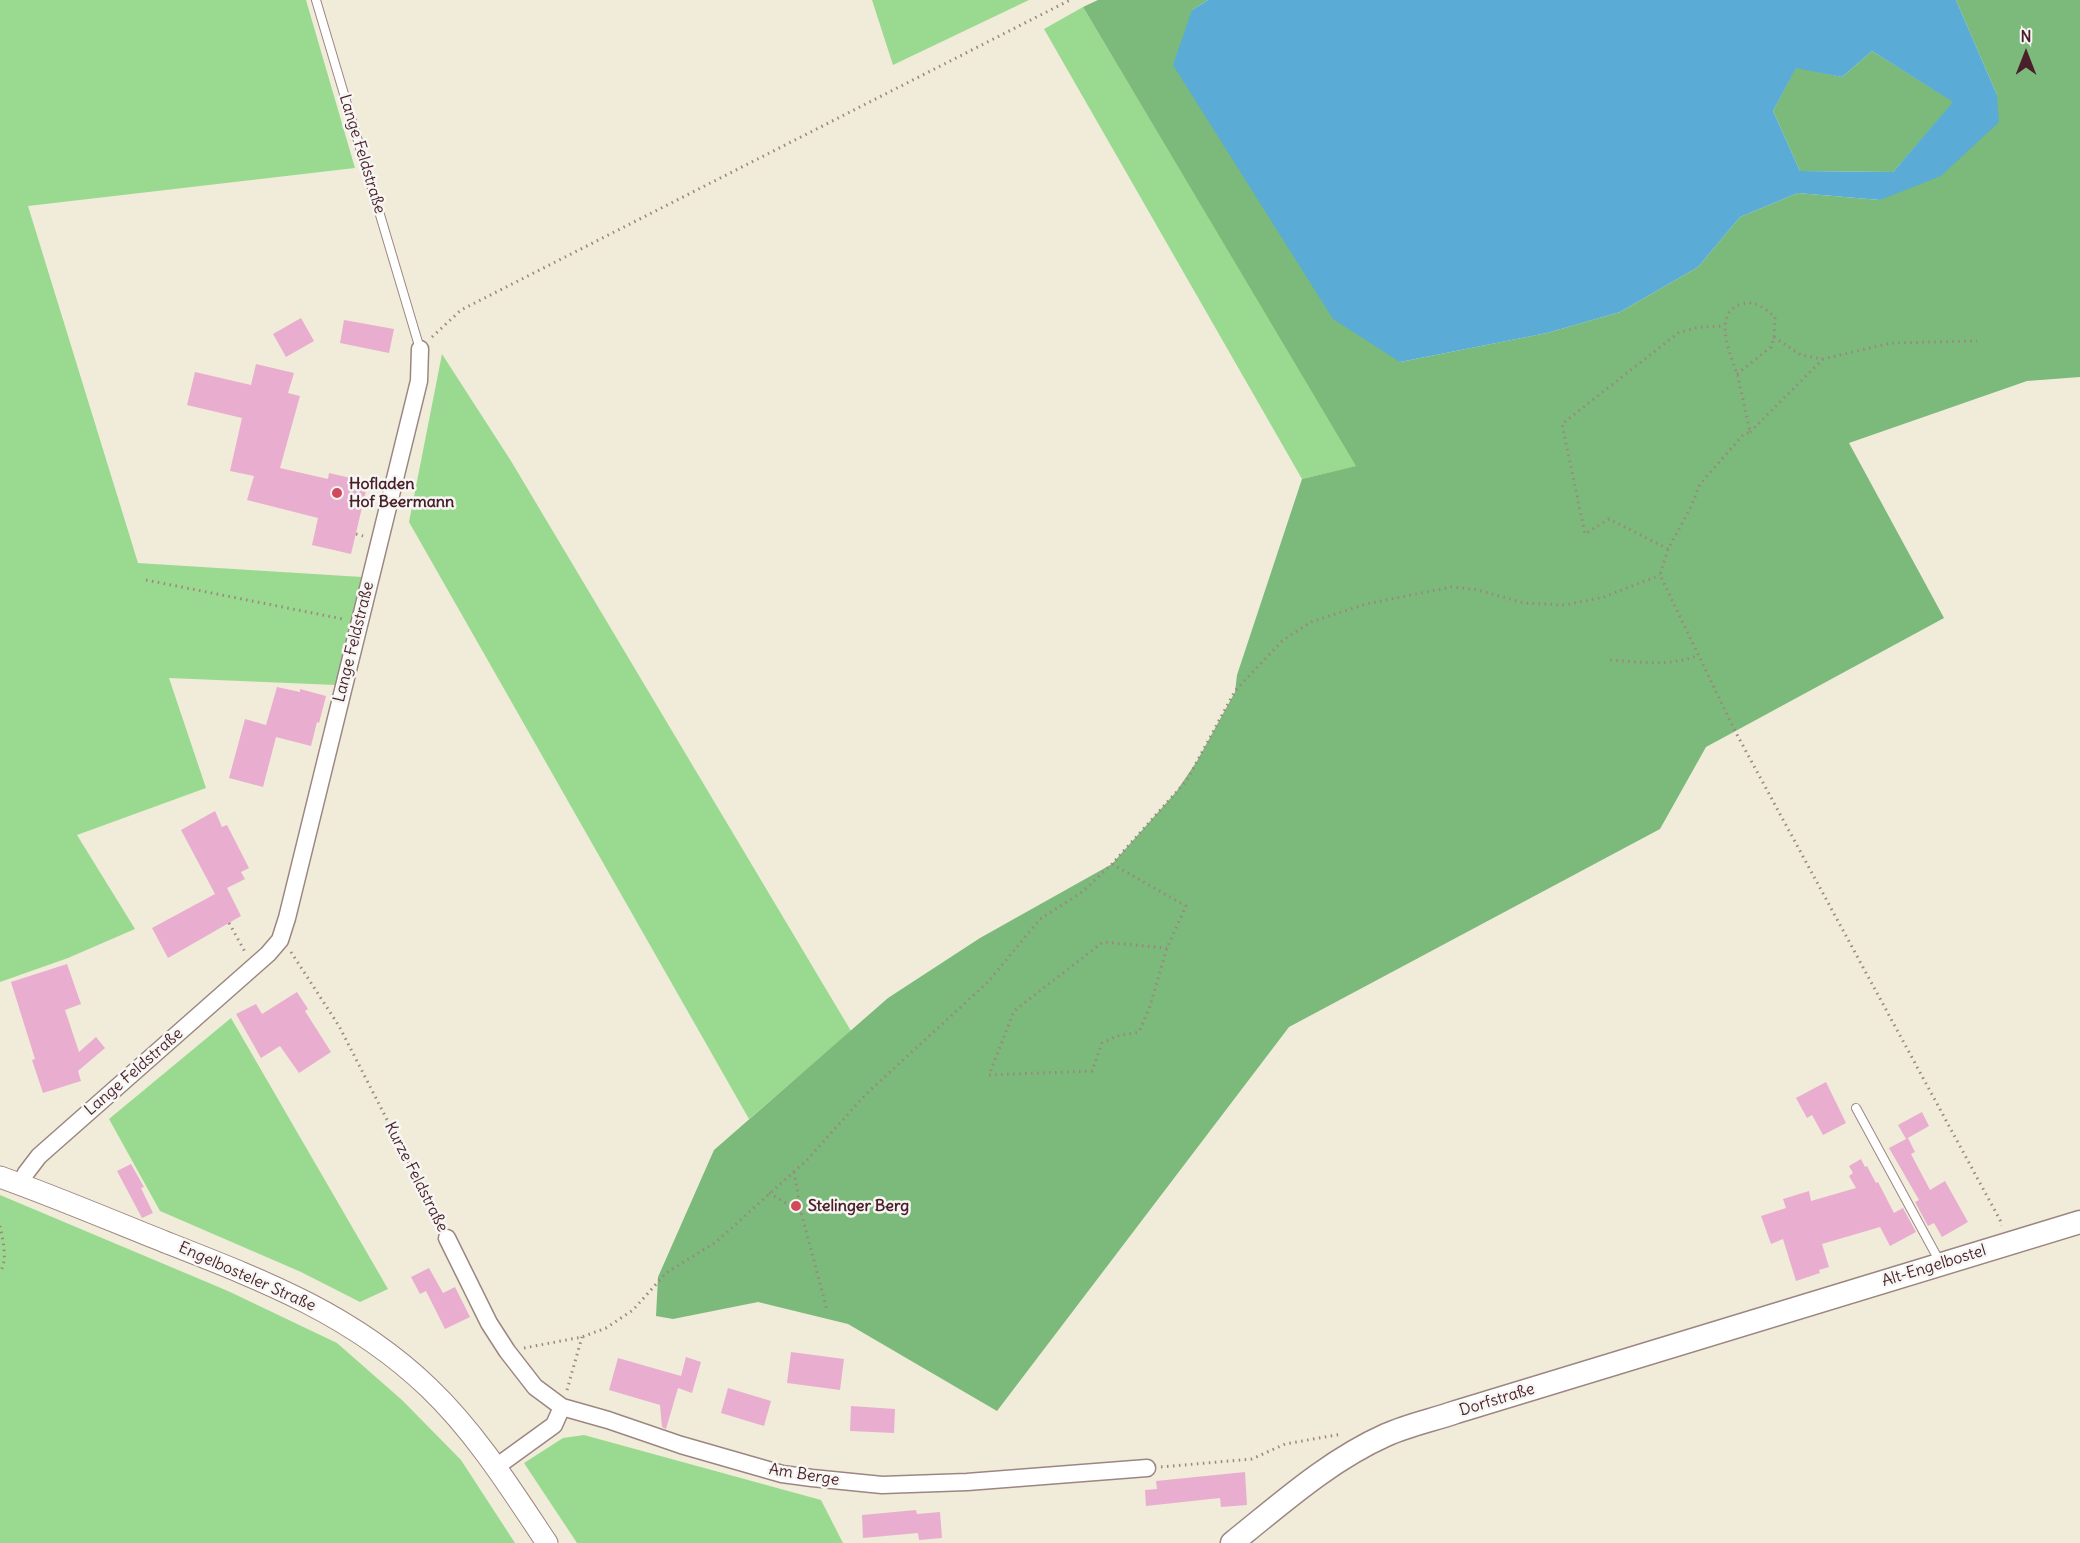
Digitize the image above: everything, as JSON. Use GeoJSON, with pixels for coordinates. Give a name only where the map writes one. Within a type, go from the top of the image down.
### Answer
{"type":"FeatureCollection","features":[{"type":"Feature","properties":{"kind":"main road","name":"Alt-Engelbostel"},"geometry":{"type":"LineString","coordinates":[[1789,1311],[2080,1222]]}},
{"type":"Feature","properties":{"kind":"main road","name":"Dorfstraße"},"geometry":{"type":"LineString","coordinates":[[1232,1543],[1321,1472],[1356,1450],[1388,1434],[1789,1311]]}},
{"type":"Feature","properties":{"kind":"street","name":"Lange Feldstraße"},"geometry":{"type":"LineString","coordinates":[[10,1181],[26,1173],[39,1156],[256,964],[280,940],[419,381],[420,349]]}},
{"type":"Feature","properties":{"kind":"street","name":"Engelbosteler Straße"},"geometry":{"type":"LineString","coordinates":[[10,1181],[255,1278],[300,1298],[356,1329],[395,1357],[430,1388],[465,1426],[496,1467],[547,1543]]}},
{"type":"Feature","properties":{"kind":"street","name":"Kurze Feldstraße"},"geometry":{"type":"LineString","coordinates":[[447,1238],[489,1323],[507,1351],[535,1387],[561,1407]]}},
{"type":"Feature","properties":{"kind":"street"},"geometry":{"type":"LineString","coordinates":[[496,1467],[554,1425],[561,1407]]}},
{"type":"Feature","properties":{"kind":"street","name":"Am Berge"},"geometry":{"type":"LineString","coordinates":[[561,1407],[782,1474],[812,1478],[882,1485],[967,1482],[1147,1468]]}},
{"type":"Feature","properties":{"kind":"lane","name":"Lange Feldstraße"},"geometry":{"type":"LineString","coordinates":[[316,0],[420,349]]}},
{"type":"Feature","properties":{"kind":"lane"},"geometry":{"type":"LineString","coordinates":[[1856,1108],[1941,1265]]}},
{"type":"Feature","properties":{"kind":"path"},"geometry":{"type":"LineString","coordinates":[[420,349],[460,310],[1070,0]]}},
{"type":"Feature","properties":{"kind":"path"},"geometry":{"type":"LineString","coordinates":[[1737,374],[1771,347],[1774,338],[1775,316],[1760,304],[1749,302],[1736,306],[1732,309],[1725,326],[1725,340],[1737,374],[1750,432]]}},
{"type":"Feature","properties":{"kind":"path"},"geometry":{"type":"LineString","coordinates":[[1668,549],[1609,519],[1585,534],[1562,424],[1678,333],[1699,327],[1725,326]]}},
{"type":"Feature","properties":{"kind":"path"},"geometry":{"type":"LineString","coordinates":[[1774,338],[1801,355],[1823,359],[1892,343],[1977,341]]}},
{"type":"Feature","properties":{"kind":"path"},"geometry":{"type":"LineString","coordinates":[[1823,359],[1750,432],[1743,435],[1701,484],[1668,549],[1660,575],[1735,731],[2000,1220],[2005,1244]]}},
{"type":"Feature","properties":{"kind":"path"},"geometry":{"type":"LineString","coordinates":[[507,1351],[582,1337],[606,1328],[633,1310],[666,1273],[716,1242],[794,1172],[866,1094],[988,982],[1040,918],[1082,892],[1112,864],[1187,780],[1236,692],[1283,640],[1311,621],[1366,604],[1451,587],[1474,589],[1524,603],[1565,605],[1604,597],[1660,575]]}},
{"type":"Feature","properties":{"kind":"path"},"geometry":{"type":"LineString","coordinates":[[146,580],[359,622]]}},
{"type":"Feature","properties":{"kind":"path"},"geometry":{"type":"LineString","coordinates":[[1610,660],[1667,664],[1682,662],[1699,655]]}},
{"type":"Feature","properties":{"kind":"path"},"geometry":{"type":"LineString","coordinates":[[1112,864],[1186,906],[1167,948],[1149,1008],[1139,1032],[1118,1036],[1102,1043],[1092,1071],[989,1075],[1014,1011],[1103,942],[1167,948]]}},
{"type":"Feature","properties":{"kind":"path"},"geometry":{"type":"LineString","coordinates":[[229,923],[248,956],[256,964]]}},
{"type":"Feature","properties":{"kind":"path","name":"Kurze Feldstraße"},"geometry":{"type":"LineString","coordinates":[[280,940],[297,960],[339,1026],[447,1238]]}},
{"type":"Feature","properties":{"kind":"path"},"geometry":{"type":"LineString","coordinates":[[794,1172],[801,1212],[827,1310]]}},
{"type":"Feature","properties":{"kind":"path"},"geometry":{"type":"LineString","coordinates":[[769,1193],[801,1212]]}},
{"type":"Feature","properties":{"kind":"path"},"geometry":{"type":"LineString","coordinates":[[0,1226],[4,1248],[3,1269],[0,1272]]}},
{"type":"Feature","properties":{"kind":"path"},"geometry":{"type":"LineString","coordinates":[[561,1407],[582,1337]]}},
{"type":"Feature","properties":{"kind":"path"},"geometry":{"type":"LineString","coordinates":[[1147,1468],[1252,1459],[1286,1444],[1343,1434]]}},
{"type":"Feature","properties":{"kind":"green space"},"geometry":{"type":"Polygon","coordinates":[[[0,0],[306,0],[355,168],[28,206],[138,563],[362,577],[336,685],[169,678],[206,788],[77,835],[135,929],[68,958],[0,982],[0,0]]]}},
{"type":"Feature","properties":{"kind":"green space"},"geometry":{"type":"Polygon","coordinates":[[[872,0],[1029,0],[893,65],[872,0]]]}},
{"type":"Feature","properties":{"kind":"green space"},"geometry":{"type":"Polygon","coordinates":[[[1098,0],[1208,0],[1192,10],[1400,362],[1547,333],[1620,312],[1698,267],[1740,217],[1798,193],[1880,200],[1997,95],[1956,0],[2080,0],[2080,377],[2027,381],[1849,443],[1944,618],[1706,747],[1660,829],[1289,1027],[997,1411],[848,1324],[758,1302],[673,1319],[656,1316],[658,1277],[714,1150],[888,998],[980,938],[1112,864],[1176,792],[1197,761],[1235,692],[1237,675],[1302,479],[1356,466],[1083,7],[1098,0]]]}},
{"type":"Feature","properties":{"kind":"green space"},"geometry":{"type":"Polygon","coordinates":[[[1083,7],[1357,466],[1302,479],[1044,29],[1083,7]]]}},
{"type":"Feature","properties":{"kind":"green space"},"geometry":{"type":"Polygon","coordinates":[[[1872,51],[1954,102],[1893,172],[1800,171],[1773,111],[1796,67],[1842,77],[1872,51]]]}},
{"type":"Feature","properties":{"kind":"green space"},"geometry":{"type":"Polygon","coordinates":[[[442,354],[511,461],[851,1031],[749,1119],[409,522],[442,354]]]}},
{"type":"Feature","properties":{"kind":"green space"},"geometry":{"type":"Polygon","coordinates":[[[231,1018],[388,1289],[360,1302],[301,1272],[160,1211],[109,1119],[231,1018]]]}},
{"type":"Feature","properties":{"kind":"green space"},"geometry":{"type":"Polygon","coordinates":[[[0,1195],[228,1291],[337,1343],[402,1400],[461,1460],[515,1543],[0,1543],[0,1195]]]}},
{"type":"Feature","properties":{"kind":"green space"},"geometry":{"type":"Polygon","coordinates":[[[584,1435],[821,1500],[843,1543],[577,1543],[524,1463],[563,1438],[584,1435]]]}},
{"type":"Feature","properties":{"kind":"water"},"geometry":{"type":"Polygon","coordinates":[[[1208,0],[1956,0],[1997,95],[1999,122],[1941,176],[1880,200],[1798,193],[1740,217],[1698,267],[1620,312],[1547,333],[1400,362],[1333,319],[1173,65],[1192,10],[1208,0]],[[1872,51],[1842,77],[1796,68],[1773,111],[1800,171],[1893,172],[1953,102],[1872,51]]]}},
{"type":"Feature","properties":{"kind":"building"},"geometry":{"type":"Polygon","coordinates":[[[301,318],[314,341],[286,357],[273,334],[301,318]]]}},
{"type":"Feature","properties":{"kind":"building"},"geometry":{"type":"Polygon","coordinates":[[[344,320],[394,329],[389,353],[340,343],[344,320]]]}},
{"type":"Feature","properties":{"kind":"building"},"geometry":{"type":"Polygon","coordinates":[[[256,364],[294,373],[288,393],[300,396],[280,468],[328,479],[329,473],[368,482],[351,554],[312,545],[318,518],[247,500],[254,476],[230,471],[242,418],[187,405],[195,372],[251,385],[256,364]]]}},
{"type":"Feature","properties":{"kind":"building"},"geometry":{"type":"Polygon","coordinates":[[[277,687],[300,692],[300,689],[326,696],[311,746],[276,737],[263,787],[229,778],[245,719],[266,725],[277,687]]]}},
{"type":"Feature","properties":{"kind":"building"},"geometry":{"type":"Polygon","coordinates":[[[215,811],[222,827],[227,825],[249,868],[241,872],[245,879],[227,888],[241,916],[168,958],[152,928],[215,894],[181,830],[215,811]]]}},
{"type":"Feature","properties":{"kind":"building"},"geometry":{"type":"Polygon","coordinates":[[[67,964],[81,1004],[65,1010],[79,1052],[96,1037],[105,1048],[78,1071],[81,1081],[43,1093],[11,982],[67,964]]]}},
{"type":"Feature","properties":{"kind":"building"},"geometry":{"type":"Polygon","coordinates":[[[297,992],[308,1009],[305,1011],[331,1052],[299,1073],[280,1046],[261,1058],[236,1014],[256,1004],[262,1014],[297,992]]]}},
{"type":"Feature","properties":{"kind":"building"},"geometry":{"type":"Polygon","coordinates":[[[1826,1082],[1846,1123],[1823,1135],[1812,1115],[1807,1118],[1796,1098],[1826,1082]]]}},
{"type":"Feature","properties":{"kind":"building"},"geometry":{"type":"Polygon","coordinates":[[[1922,1112],[1929,1126],[1906,1139],[1898,1125],[1922,1112]]]}},
{"type":"Feature","properties":{"kind":"building"},"geometry":{"type":"Polygon","coordinates":[[[1908,1138],[1915,1152],[1911,1154],[1930,1190],[1945,1181],[1968,1222],[1942,1237],[1934,1223],[1928,1226],[1915,1202],[1919,1200],[1889,1148],[1908,1138]]]}},
{"type":"Feature","properties":{"kind":"building"},"geometry":{"type":"Polygon","coordinates":[[[1861,1159],[1876,1183],[1878,1182],[1894,1213],[1903,1208],[1916,1232],[1890,1246],[1880,1227],[1822,1244],[1829,1267],[1819,1270],[1820,1273],[1796,1281],[1783,1239],[1771,1244],[1761,1216],[1786,1208],[1783,1199],[1809,1191],[1811,1201],[1856,1188],[1849,1176],[1853,1173],[1849,1166],[1861,1159]]]}},
{"type":"Feature","properties":{"kind":"building"},"geometry":{"type":"Polygon","coordinates":[[[131,1164],[144,1187],[141,1188],[153,1213],[142,1218],[117,1171],[131,1164]]]}},
{"type":"Feature","properties":{"kind":"building"},"geometry":{"type":"Polygon","coordinates":[[[429,1268],[443,1293],[455,1287],[470,1317],[445,1329],[426,1291],[420,1294],[411,1277],[429,1268]]]}},
{"type":"Feature","properties":{"kind":"building"},"geometry":{"type":"Polygon","coordinates":[[[791,1352],[844,1359],[840,1390],[787,1383],[791,1352]]]}},
{"type":"Feature","properties":{"kind":"building"},"geometry":{"type":"Polygon","coordinates":[[[686,1357],[701,1362],[692,1393],[678,1388],[666,1429],[662,1427],[660,1405],[609,1390],[618,1358],[681,1376],[686,1357]]]}},
{"type":"Feature","properties":{"kind":"building"},"geometry":{"type":"Polygon","coordinates":[[[728,1388],[771,1401],[764,1426],[721,1413],[728,1388]]]}},
{"type":"Feature","properties":{"kind":"building"},"geometry":{"type":"Polygon","coordinates":[[[851,1406],[895,1409],[894,1433],[850,1431],[851,1406]]]}},
{"type":"Feature","properties":{"kind":"building"},"geometry":{"type":"Polygon","coordinates":[[[1245,1472],[1247,1505],[1221,1507],[1220,1498],[1146,1506],[1145,1490],[1157,1489],[1156,1481],[1245,1472]]]}},
{"type":"Feature","properties":{"kind":"building"},"geometry":{"type":"Polygon","coordinates":[[[916,1510],[917,1514],[940,1512],[942,1538],[919,1540],[918,1533],[863,1538],[862,1515],[916,1510]]]}},
{"type":"Feature","properties":{"kind":"place","name":"Hofladen Hof Beermann"},"geometry":{"type":"Point","coordinates":[337,493]}},
{"type":"Feature","properties":{"kind":"place","name":"Stelinger Berg"},"geometry":{"type":"Point","coordinates":[796,1206]}}]}
